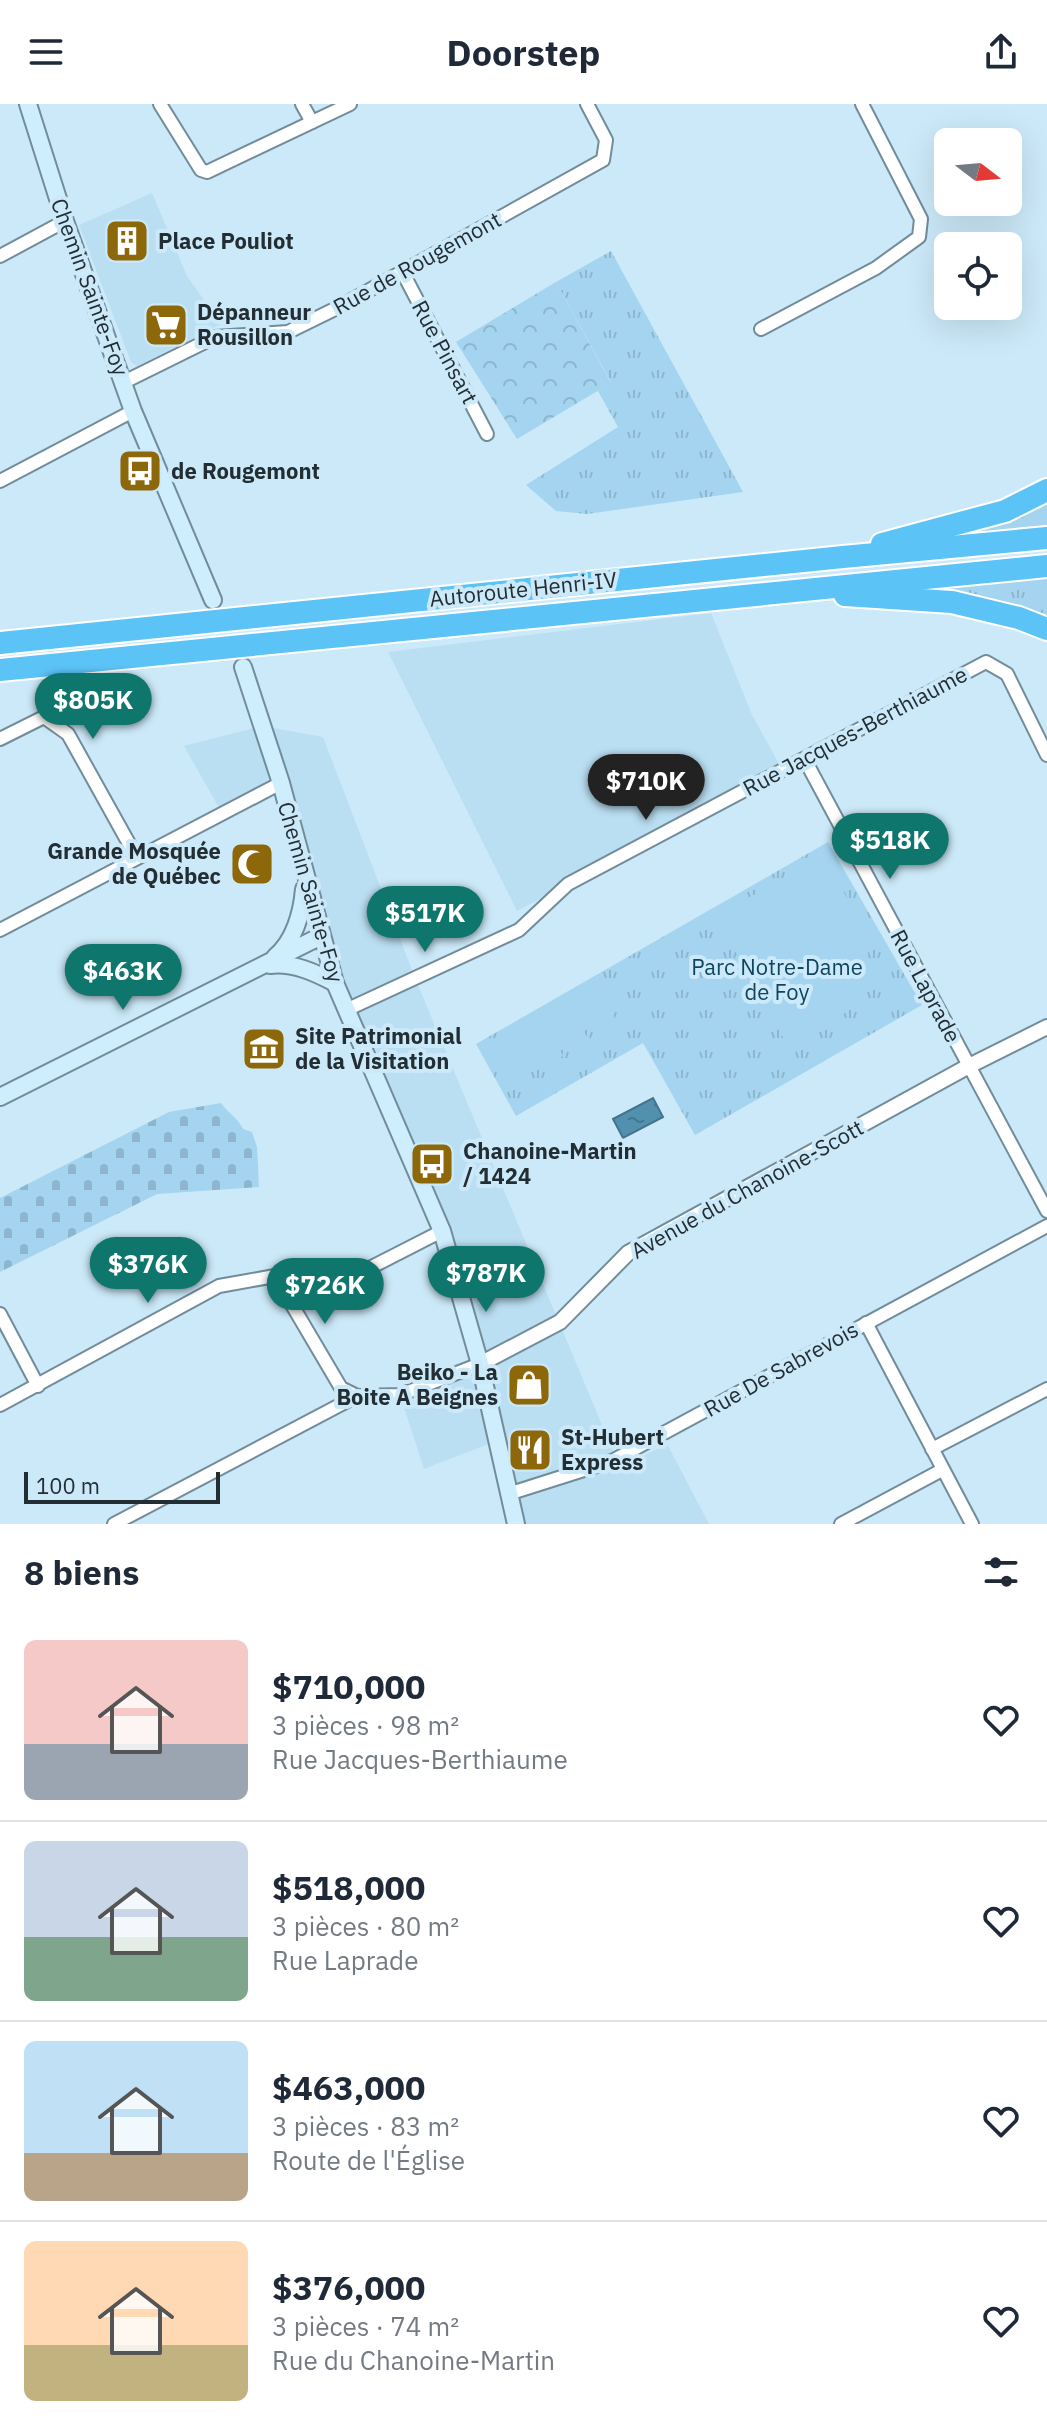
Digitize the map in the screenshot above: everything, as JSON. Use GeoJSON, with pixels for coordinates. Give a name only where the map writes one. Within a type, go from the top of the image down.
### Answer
{"type":"FeatureCollection","features":[{"type":"Feature","properties":{"kind":"highway"},"geometry":{"type":"LineString","coordinates":[[843,557],[920,532],[1005,511],[1047,490]]}},
{"type":"Feature","properties":{"kind":"highway","name":"Autoroute Henri-IV"},"geometry":{"type":"LineString","coordinates":[[0,643],[1047,538]]}},
{"type":"Feature","properties":{"kind":"highway","name":"Autoroute Henri-IV"},"geometry":{"type":"LineString","coordinates":[[0,670],[1047,566]]}},
{"type":"Feature","properties":{"kind":"highway"},"geometry":{"type":"LineString","coordinates":[[792,590],[952,602],[1019,618],[1047,629]]}},
{"type":"Feature","properties":{"kind":"main road","name":"Chemin Sainte-Foy"},"geometry":{"type":"LineString","coordinates":[[28,104],[65,221],[133,411],[213,600]]}},
{"type":"Feature","properties":{"kind":"main road","name":"Chemin Sainte-Foy"},"geometry":{"type":"LineString","coordinates":[[243,667],[281,783],[335,983],[442,1231],[480,1364],[516,1524]]}},
{"type":"Feature","properties":{"kind":"main road"},"geometry":{"type":"LineString","coordinates":[[265,966],[285,949],[302,909],[305,877]]}},
{"type":"Feature","properties":{"kind":"main road"},"geometry":{"type":"LineString","coordinates":[[0,1097],[321,936]]}},
{"type":"Feature","properties":{"kind":"main road"},"geometry":{"type":"LineString","coordinates":[[265,966],[279,964],[313,971],[335,983]]}},
{"type":"Feature","properties":{"kind":"street"},"geometry":{"type":"LineString","coordinates":[[160,104],[201,170],[207,172],[350,104]]}},
{"type":"Feature","properties":{"kind":"street"},"geometry":{"type":"LineString","coordinates":[[302,104],[312,122]]}},
{"type":"Feature","properties":{"kind":"street","name":"Rue de Rougemont"},"geometry":{"type":"LineString","coordinates":[[124,382],[215,337],[288,332],[339,307],[603,160],[606,140],[587,104]]}},
{"type":"Feature","properties":{"kind":"street"},"geometry":{"type":"LineString","coordinates":[[761,329],[876,268],[919,237],[921,219],[862,104]]}},
{"type":"Feature","properties":{"kind":"street"},"geometry":{"type":"LineString","coordinates":[[0,256],[65,221]]}},
{"type":"Feature","properties":{"kind":"street","name":"Rue Pinsart"},"geometry":{"type":"LineString","coordinates":[[402,271],[487,434]]}},
{"type":"Feature","properties":{"kind":"street"},"geometry":{"type":"LineString","coordinates":[[0,481],[133,411]]}},
{"type":"Feature","properties":{"kind":"street","name":"Rue Jacques-Berthiaume"},"geometry":{"type":"LineString","coordinates":[[346,1010],[519,930],[568,884],[989,662],[1007,674],[1047,755]]}},
{"type":"Feature","properties":{"kind":"street"},"geometry":{"type":"LineString","coordinates":[[0,739],[44,717],[68,734],[137,858]]}},
{"type":"Feature","properties":{"kind":"street","name":"Rue Laprade"},"geometry":{"type":"LineString","coordinates":[[805,760],[967,1067],[1047,1211]]}},
{"type":"Feature","properties":{"kind":"street"},"geometry":{"type":"LineString","coordinates":[[0,930],[281,783]]}},
{"type":"Feature","properties":{"kind":"street","name":"Avenue du Chanoine-Scott"},"geometry":{"type":"LineString","coordinates":[[114,1524],[357,1396],[400,1395],[480,1364],[560,1322],[628,1253],[967,1067],[1047,1027]]}},
{"type":"Feature","properties":{"kind":"street","name":"Rue De Sabrevois"},"geometry":{"type":"LineString","coordinates":[[508,1494],[612,1461],[1047,1226]]}},
{"type":"Feature","properties":{"kind":"street"},"geometry":{"type":"LineString","coordinates":[[0,1405],[219,1286],[275,1276],[350,1278],[442,1231]]}},
{"type":"Feature","properties":{"kind":"street"},"geometry":{"type":"LineString","coordinates":[[275,1276],[341,1388],[357,1396]]}},
{"type":"Feature","properties":{"kind":"street"},"geometry":{"type":"LineString","coordinates":[[0,1314],[38,1386]]}},
{"type":"Feature","properties":{"kind":"street"},"geometry":{"type":"LineString","coordinates":[[866,1323],[972,1524]]}},
{"type":"Feature","properties":{"kind":"street"},"geometry":{"type":"LineString","coordinates":[[932,1449],[1047,1389]]}},
{"type":"Feature","properties":{"kind":"street"},"geometry":{"type":"LineString","coordinates":[[841,1524],[942,1470]]}},
{"type":"Feature","properties":{"kind":"shaded area","name":"Place Pouliot"},"geometry":{"type":"Polygon","coordinates":[[[152,193],[187,276],[221,324],[137,366],[131,362],[79,225],[152,193]]]}},
{"type":"Feature","properties":{"kind":"shaded area"},"geometry":{"type":"Polygon","coordinates":[[[711,613],[752,715],[783,771],[517,911],[388,652],[711,613]]]}},
{"type":"Feature","properties":{"kind":"shaded area"},"geometry":{"type":"Polygon","coordinates":[[[262,726],[323,737],[415,978],[620,1468],[667,1444],[709,1524],[516,1524],[496,1441],[424,1469],[400,1395],[479,1363],[442,1232],[346,1010],[281,783],[222,813],[184,746],[262,726]]]}},
{"type":"Feature","properties":{"kind":"green space"},"geometry":{"type":"Polygon","coordinates":[[[611,251],[743,492],[587,514],[556,511],[526,485],[618,427],[598,391],[611,382],[556,282],[611,251]]]}},
{"type":"Feature","properties":{"kind":"green space"},"geometry":{"type":"Polygon","coordinates":[[[556,282],[611,383],[517,439],[456,342],[556,282]]]}},
{"type":"Feature","properties":{"kind":"green space"},"geometry":{"type":"Polygon","coordinates":[[[1047,498],[1047,525],[943,536],[1047,498]]]}},
{"type":"Feature","properties":{"kind":"green space"},"geometry":{"type":"Polygon","coordinates":[[[1047,576],[1047,623],[914,589],[1047,576]]]}},
{"type":"Feature","properties":{"kind":"green space","name":"Parc Notre-Dame de Foy"},"geometry":{"type":"Polygon","coordinates":[[[828,842],[922,1005],[695,1135],[643,1043],[516,1116],[476,1044],[828,842]]]}},
{"type":"Feature","properties":{"kind":"green space"},"geometry":{"type":"Polygon","coordinates":[[[825,856],[867,937],[869,969],[847,1012],[786,1043],[719,921],[722,912],[825,856]]]}},
{"type":"Feature","properties":{"kind":"green space"},"geometry":{"type":"Polygon","coordinates":[[[596,983],[618,1024],[598,1034],[577,993],[596,983]]]}},
{"type":"Feature","properties":{"kind":"green space"},"geometry":{"type":"Polygon","coordinates":[[[568,1000],[589,1041],[570,1051],[549,1010],[568,1000]]]}},
{"type":"Feature","properties":{"kind":"green space"},"geometry":{"type":"Polygon","coordinates":[[[542,1015],[563,1056],[544,1066],[523,1025],[542,1015]]]}},
{"type":"Feature","properties":{"kind":"green space"},"geometry":{"type":"Polygon","coordinates":[[[516,1027],[538,1068],[519,1079],[497,1038],[516,1027]]]}},
{"type":"Feature","properties":{"kind":"green space"},"geometry":{"type":"Polygon","coordinates":[[[221,1103],[243,1129],[252,1132],[257,1147],[259,1187],[157,1194],[0,1272],[0,1198],[169,1112],[221,1103]]]}},
{"type":"Feature","properties":{"kind":"water"},"geometry":{"type":"Polygon","coordinates":[[[653,1098],[663,1117],[623,1138],[613,1119],[653,1098]]]}},
{"type":"Feature","properties":{"kind":"place","name":"Place Pouliot"},"geometry":{"type":"Point","coordinates":[127,241]}},
{"type":"Feature","properties":{"kind":"place","name":"Dépanneur Rousillon"},"geometry":{"type":"Point","coordinates":[166,325]}},
{"type":"Feature","properties":{"kind":"place","name":"de Rougemont"},"geometry":{"type":"Point","coordinates":[140,471]}},
{"type":"Feature","properties":{"kind":"place","name":"Grande Mosquée de Québec"},"geometry":{"type":"Point","coordinates":[252,864]}},
{"type":"Feature","properties":{"kind":"place","name":"Site Patrimonial de la Visitation"},"geometry":{"type":"Point","coordinates":[264,1049]}},
{"type":"Feature","properties":{"kind":"place","name":"Chanoine-Martin / 1424"},"geometry":{"type":"Point","coordinates":[432,1164]}},
{"type":"Feature","properties":{"kind":"place","name":"Beiko - La Boite A Beignes"},"geometry":{"type":"Point","coordinates":[529,1385]}},
{"type":"Feature","properties":{"kind":"place","name":"St-Hubert Express"},"geometry":{"type":"Point","coordinates":[530,1450]}}]}
